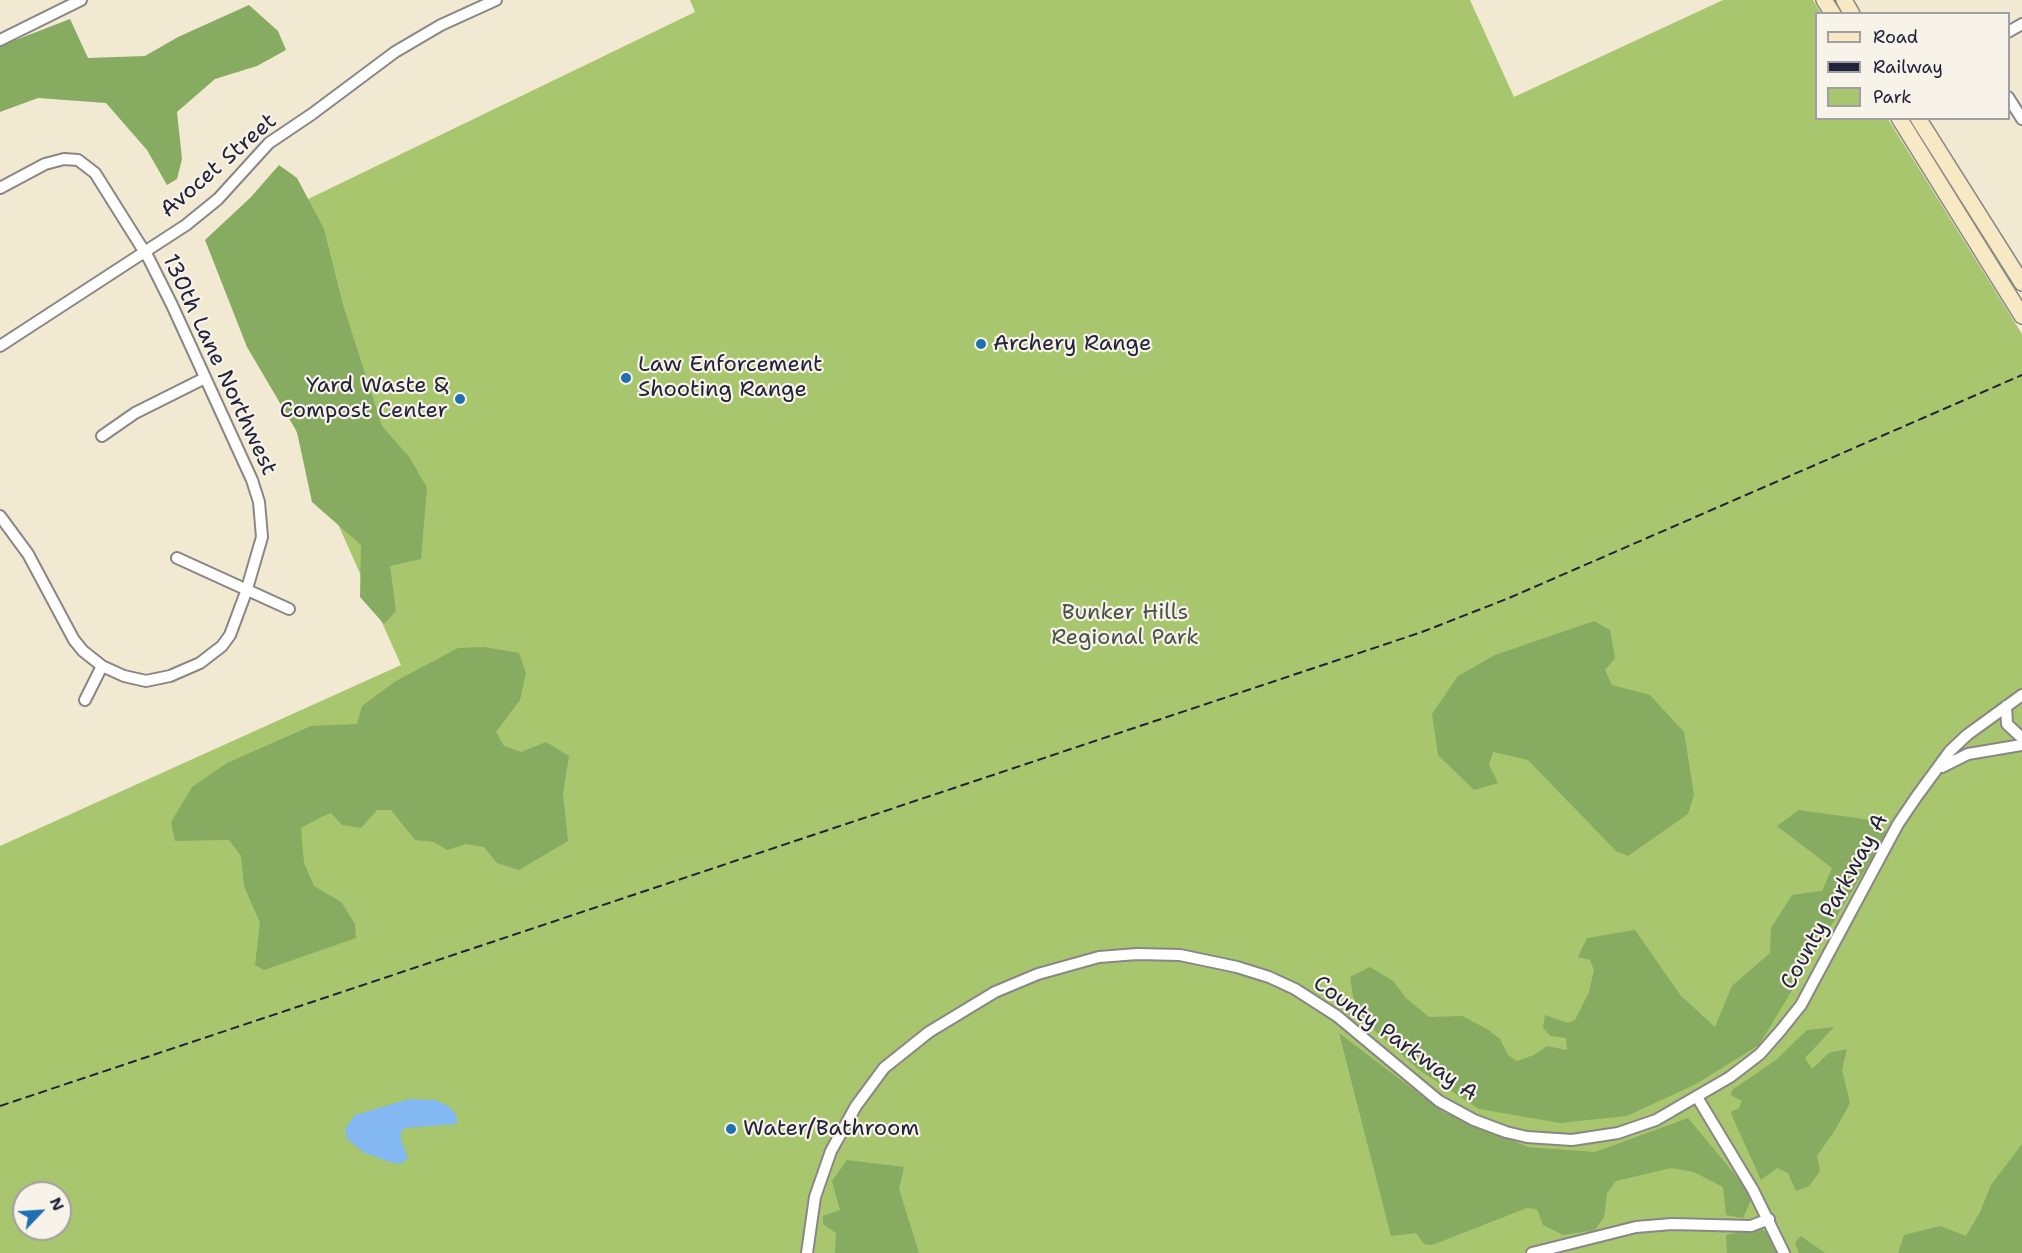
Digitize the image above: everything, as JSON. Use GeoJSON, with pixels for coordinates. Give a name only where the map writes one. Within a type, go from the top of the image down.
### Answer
{"type":"FeatureCollection","features":[{"type":"Feature","properties":{"kind":"main road"},"geometry":{"type":"LineString","coordinates":[[1900,120],[2022,316]]}},
{"type":"Feature","properties":{"kind":"main road"},"geometry":{"type":"LineString","coordinates":[[1919,120],[2022,283]]}},
{"type":"Feature","properties":{"kind":"street"},"geometry":{"type":"LineString","coordinates":[[0,40],[81,0]]}},
{"type":"Feature","properties":{"kind":"street","name":"Avocet Street"},"geometry":{"type":"LineString","coordinates":[[0,346],[186,225],[218,199],[269,143],[416,38],[479,3],[496,0]]}},
{"type":"Feature","properties":{"kind":"street"},"geometry":{"type":"LineString","coordinates":[[2010,100],[2022,118]]}},
{"type":"Feature","properties":{"kind":"street","name":"130th Lane Northwest"},"geometry":{"type":"LineString","coordinates":[[0,188],[45,164],[64,159],[78,160],[95,172],[144,251],[252,480],[259,502],[262,537],[246,592]]}},
{"type":"Feature","properties":{"kind":"street"},"geometry":{"type":"LineString","coordinates":[[102,436],[135,413],[205,378]]}},
{"type":"Feature","properties":{"kind":"street"},"geometry":{"type":"LineString","coordinates":[[0,516],[28,554],[74,640],[102,666],[124,676],[146,681],[170,676],[200,663],[222,646],[230,635],[246,592]]}},
{"type":"Feature","properties":{"kind":"street"},"geometry":{"type":"LineString","coordinates":[[177,558],[246,592],[289,609]]}},
{"type":"Feature","properties":{"kind":"street"},"geometry":{"type":"LineString","coordinates":[[85,700],[102,666]]}},
{"type":"Feature","properties":{"kind":"street","name":"County Parkway A"},"geometry":{"type":"LineString","coordinates":[[807,1253],[815,1197],[831,1151],[851,1114],[884,1068],[929,1032],[995,992],[1038,974],[1099,957],[1137,954],[1180,955],[1228,964],[1269,977],[1295,989],[1337,1016],[1439,1101],[1474,1120],[1506,1132],[1548,1139],[1596,1138],[1641,1126],[1698,1096],[1760,1054],[1801,1005],[1898,824],[1950,752],[1967,735],[2022,695]]}},
{"type":"Feature","properties":{"kind":"street"},"geometry":{"type":"LineString","coordinates":[[2006,706],[2007,724],[2022,738]]}},
{"type":"Feature","properties":{"kind":"street","name":"County Parkway A"},"geometry":{"type":"LineString","coordinates":[[1939,769],[1968,754],[2022,745]]}},
{"type":"Feature","properties":{"kind":"street"},"geometry":{"type":"LineString","coordinates":[[1698,1096],[1785,1253]]}},
{"type":"Feature","properties":{"kind":"street"},"geometry":{"type":"LineString","coordinates":[[1532,1253],[1635,1227],[1680,1224],[1751,1226],[1768,1219]]}},
{"type":"Feature","properties":{"kind":"green space","name":"Bunker Hills Regional Park"},"geometry":{"type":"Polygon","coordinates":[[[690,0],[1470,0],[1514,97],[1723,0],[1813,0],[1820,12],[1815,12],[1815,120],[1889,120],[2022,334],[2022,1253],[0,1253],[0,846],[401,665],[213,245],[695,12],[690,0]]]}},
{"type":"Feature","properties":{"kind":"green space"},"geometry":{"type":"Polygon","coordinates":[[[249,5],[278,31],[286,50],[257,66],[215,79],[177,112],[182,159],[177,179],[167,185],[147,150],[106,103],[38,98],[0,112],[0,46],[70,19],[88,58],[145,56],[178,37],[249,5]]]}},
{"type":"Feature","properties":{"kind":"green space"},"geometry":{"type":"Polygon","coordinates":[[[279,165],[297,178],[324,229],[343,305],[382,426],[410,458],[427,488],[421,559],[390,566],[396,611],[384,624],[360,597],[361,545],[312,502],[297,432],[247,347],[205,240],[251,197],[279,165]]]}},
{"type":"Feature","properties":{"kind":"green space"},"geometry":{"type":"Polygon","coordinates":[[[1594,621],[1610,630],[1615,658],[1605,670],[1612,685],[1650,695],[1684,732],[1694,795],[1688,814],[1628,856],[1616,851],[1528,760],[1493,752],[1489,765],[1498,783],[1474,790],[1438,755],[1432,714],[1458,676],[1495,655],[1594,621]]]}},
{"type":"Feature","properties":{"kind":"green space"},"geometry":{"type":"Polygon","coordinates":[[[484,647],[519,653],[526,673],[520,700],[496,732],[504,746],[521,752],[546,742],[569,756],[563,793],[568,841],[519,870],[497,863],[484,847],[466,844],[447,850],[434,842],[415,840],[391,810],[377,810],[361,828],[342,825],[331,813],[301,828],[304,863],[314,886],[341,902],[355,924],[356,938],[264,970],[255,965],[260,923],[244,886],[241,856],[229,840],[175,841],[171,822],[192,787],[227,763],[311,726],[357,724],[362,706],[396,681],[458,648],[484,647]]]}},
{"type":"Feature","properties":{"kind":"green space"},"geometry":{"type":"Polygon","coordinates":[[[1799,810],[1871,820],[1887,833],[1759,1045],[1696,1084],[1627,1116],[1560,1123],[1479,1109],[1419,1070],[1356,1014],[1350,977],[1370,967],[1393,981],[1407,999],[1429,1017],[1462,1016],[1487,1029],[1500,1039],[1508,1055],[1517,1061],[1534,1055],[1547,1046],[1567,1050],[1566,1038],[1550,1036],[1543,1028],[1545,1015],[1568,1023],[1575,1020],[1589,992],[1594,970],[1590,960],[1578,957],[1587,938],[1635,930],[1681,996],[1715,1027],[1732,986],[1770,953],[1771,928],[1792,895],[1822,891],[1832,868],[1777,826],[1799,810]]]}},
{"type":"Feature","properties":{"kind":"green space"},"geometry":{"type":"Polygon","coordinates":[[[1834,1027],[1805,1058],[1812,1069],[1829,1053],[1847,1049],[1842,1070],[1850,1103],[1817,1156],[1820,1171],[1809,1186],[1796,1191],[1788,1173],[1777,1168],[1761,1180],[1731,1112],[1739,1108],[1742,1101],[1731,1095],[1732,1090],[1776,1060],[1807,1030],[1834,1027]]]}},
{"type":"Feature","properties":{"kind":"green space"},"geometry":{"type":"Polygon","coordinates":[[[1339,1033],[1443,1112],[1528,1147],[1595,1152],[1688,1118],[1742,1183],[1751,1200],[1743,1218],[1726,1215],[1723,1187],[1694,1172],[1671,1168],[1616,1181],[1607,1193],[1604,1217],[1595,1230],[1563,1235],[1543,1225],[1537,1209],[1527,1208],[1432,1245],[1424,1244],[1416,1233],[1391,1236],[1339,1033]]]}},
{"type":"Feature","properties":{"kind":"green space"},"geometry":{"type":"Polygon","coordinates":[[[2022,1144],[2022,1253],[1898,1253],[1904,1235],[1940,1226],[1966,1236],[1980,1212],[1991,1185],[2022,1144]]]}},
{"type":"Feature","properties":{"kind":"green space"},"geometry":{"type":"Polygon","coordinates":[[[847,1160],[904,1167],[899,1189],[919,1253],[835,1253],[836,1233],[823,1224],[823,1216],[840,1210],[832,1181],[847,1160]]]}},
{"type":"Feature","properties":{"kind":"green space"},"geometry":{"type":"Polygon","coordinates":[[[1760,1228],[1773,1237],[1781,1253],[1727,1253],[1726,1235],[1760,1228]]]}},
{"type":"Feature","properties":{"kind":"green space"},"geometry":{"type":"Polygon","coordinates":[[[1801,1236],[1825,1253],[1799,1253],[1795,1243],[1801,1236]]]}},
{"type":"Feature","properties":{"kind":"water"},"geometry":{"type":"Polygon","coordinates":[[[409,1099],[436,1100],[448,1106],[456,1114],[457,1124],[405,1128],[401,1132],[401,1140],[408,1158],[401,1164],[363,1152],[347,1139],[345,1129],[355,1115],[409,1099]]]}},
{"type":"Feature","properties":{"kind":"railway"},"geometry":{"type":"LineString","coordinates":[[0,1106],[1422,632],[1509,598],[2022,375]]}},
{"type":"Feature","properties":{"kind":"place","name":"Archery Range"},"geometry":{"type":"Point","coordinates":[981,344]}},
{"type":"Feature","properties":{"kind":"place","name":"Law Enforcement Shooting Range"},"geometry":{"type":"Point","coordinates":[626,378]}},
{"type":"Feature","properties":{"kind":"place","name":"Yard Waste & Compost Center"},"geometry":{"type":"Point","coordinates":[460,399]}},
{"type":"Feature","properties":{"kind":"place","name":"Water/Bathroom"},"geometry":{"type":"Point","coordinates":[731,1129]}}]}
